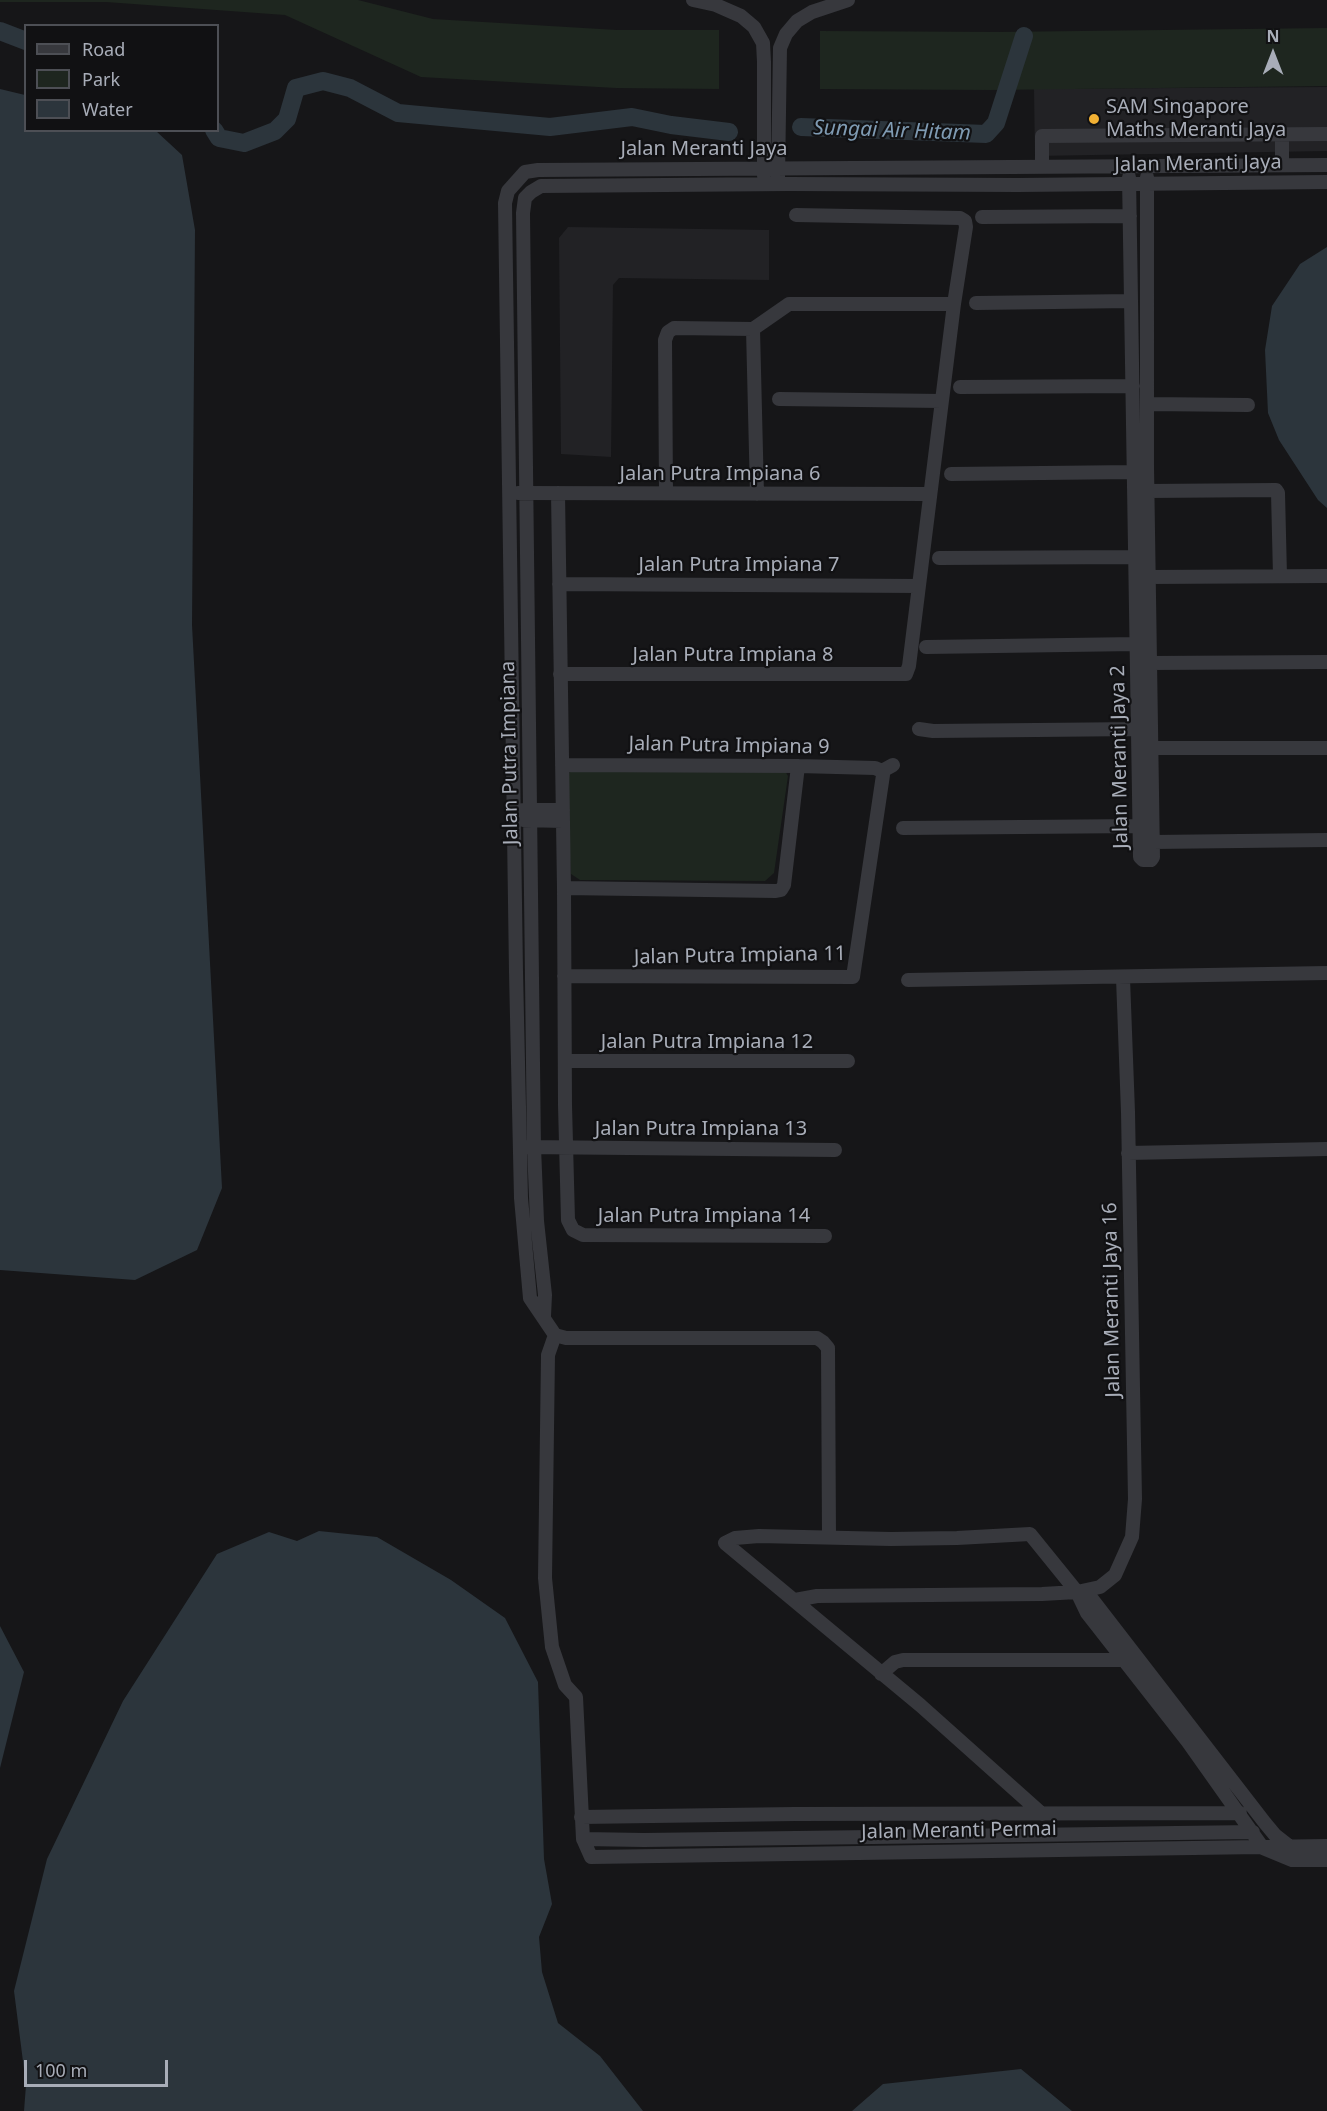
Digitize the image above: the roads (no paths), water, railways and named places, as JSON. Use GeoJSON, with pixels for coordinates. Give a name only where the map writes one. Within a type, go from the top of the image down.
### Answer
{"type":"FeatureCollection","features":[{"type":"Feature","properties":{"kind":"street"},"geometry":{"type":"LineString","coordinates":[[693,0],[734,12],[748,21],[763,43],[771,184]]}},
{"type":"Feature","properties":{"kind":"street"},"geometry":{"type":"LineString","coordinates":[[771,168],[780,48],[786,34],[797,21],[812,12],[848,0]]}},
{"type":"Feature","properties":{"kind":"street"},"geometry":{"type":"LineString","coordinates":[[1042,166],[1042,136],[1327,134]]}},
{"type":"Feature","properties":{"kind":"street"},"geometry":{"type":"LineString","coordinates":[[1282,135],[1282,165]]}},
{"type":"Feature","properties":{"kind":"street","name":"Jalan Meranti Jaya"},"geometry":{"type":"LineString","coordinates":[[516,180],[525,172],[538,170],[1327,165]]}},
{"type":"Feature","properties":{"kind":"street","name":"Jalan Meranti Jaya 2"},"geometry":{"type":"LineString","coordinates":[[1129,166],[1133,386],[1141,431],[1148,491],[1149,577],[1143,600],[1137,644],[1140,857],[1143,860],[1151,860],[1153,842],[1150,663],[1143,600],[1136,557],[1134,472],[1141,431],[1148,404],[1147,166]]}},
{"type":"Feature","properties":{"kind":"street","name":"Jalan Putra Impiana"},"geometry":{"type":"LineString","coordinates":[[516,180],[508,191],[505,203],[516,972],[527,1147],[545,1295],[544,1316]]}},
{"type":"Feature","properties":{"kind":"street","name":"Jalan Meranti Jaya"},"geometry":{"type":"LineString","coordinates":[[531,192],[541,186],[1327,182]]}},
{"type":"Feature","properties":{"kind":"street","name":"Jalan Putra Impiana"},"geometry":{"type":"LineString","coordinates":[[531,192],[525,198],[523,213],[530,815],[527,1147],[521,1198],[530,1298],[544,1316]]}},
{"type":"Feature","properties":{"kind":"street"},"geometry":{"type":"LineString","coordinates":[[796,215],[960,218],[966,227],[954,304],[919,586]]}},
{"type":"Feature","properties":{"kind":"street"},"geometry":{"type":"LineString","coordinates":[[982,217],[1130,216]]}},
{"type":"Feature","properties":{"kind":"street"},"geometry":{"type":"LineString","coordinates":[[1131,266],[1147,267]]}},
{"type":"Feature","properties":{"kind":"street"},"geometry":{"type":"LineString","coordinates":[[976,303],[1131,301]]}},
{"type":"Feature","properties":{"kind":"street"},"geometry":{"type":"LineString","coordinates":[[666,493],[665,340],[668,332],[674,328],[753,329],[789,304],[954,304]]}},
{"type":"Feature","properties":{"kind":"street"},"geometry":{"type":"LineString","coordinates":[[753,329],[757,494]]}},
{"type":"Feature","properties":{"kind":"street"},"geometry":{"type":"LineString","coordinates":[[960,387],[1133,386]]}},
{"type":"Feature","properties":{"kind":"street"},"geometry":{"type":"LineString","coordinates":[[779,399],[942,401]]}},
{"type":"Feature","properties":{"kind":"street"},"geometry":{"type":"LineString","coordinates":[[1148,404],[1248,405]]}},
{"type":"Feature","properties":{"kind":"street"},"geometry":{"type":"LineString","coordinates":[[951,474],[1134,472]]}},
{"type":"Feature","properties":{"kind":"street"},"geometry":{"type":"LineString","coordinates":[[1148,491],[1276,490],[1278,493],[1280,576]]}},
{"type":"Feature","properties":{"kind":"street","name":"Jalan Putra Impiana 6"},"geometry":{"type":"LineString","coordinates":[[510,494],[930,494]]}},
{"type":"Feature","properties":{"kind":"street"},"geometry":{"type":"LineString","coordinates":[[558,494],[567,1148]]}},
{"type":"Feature","properties":{"kind":"street"},"geometry":{"type":"LineString","coordinates":[[939,558],[1136,557]]}},
{"type":"Feature","properties":{"kind":"street"},"geometry":{"type":"LineString","coordinates":[[1149,577],[1327,576]]}},
{"type":"Feature","properties":{"kind":"street","name":"Jalan Putra Impiana 7"},"geometry":{"type":"LineString","coordinates":[[559,584],[919,586]]}},
{"type":"Feature","properties":{"kind":"street","name":"Jalan Putra Impiana 8"},"geometry":{"type":"LineString","coordinates":[[560,674],[906,674],[919,586]]}},
{"type":"Feature","properties":{"kind":"street"},"geometry":{"type":"LineString","coordinates":[[926,647],[1137,644]]}},
{"type":"Feature","properties":{"kind":"street"},"geometry":{"type":"LineString","coordinates":[[1150,663],[1327,662]]}},
{"type":"Feature","properties":{"kind":"street"},"geometry":{"type":"LineString","coordinates":[[926,730],[1139,729]]}},
{"type":"Feature","properties":{"kind":"street"},"geometry":{"type":"LineString","coordinates":[[1151,748],[1327,748]]}},
{"type":"Feature","properties":{"kind":"street","name":"Jalan Putra Impiana 9"},"geometry":{"type":"LineString","coordinates":[[562,765],[887,768]]}},
{"type":"Feature","properties":{"kind":"street"},"geometry":{"type":"LineString","coordinates":[[564,888],[781,890],[784,885],[798,766]]}},
{"type":"Feature","properties":{"kind":"street","name":"Jalan Putra Impiana 11"},"geometry":{"type":"LineString","coordinates":[[564,976],[853,977],[881,787],[887,768]]}},
{"type":"Feature","properties":{"kind":"street"},"geometry":{"type":"LineString","coordinates":[[514,815],[563,815]]}},
{"type":"Feature","properties":{"kind":"street"},"geometry":{"type":"LineString","coordinates":[[903,828],[1140,826]]}},
{"type":"Feature","properties":{"kind":"street"},"geometry":{"type":"LineString","coordinates":[[1153,842],[1327,840]]}},
{"type":"Feature","properties":{"kind":"street"},"geometry":{"type":"LineString","coordinates":[[908,980],[1327,973]]}},
{"type":"Feature","properties":{"kind":"street","name":"Jalan Meranti Jaya 16"},"geometry":{"type":"LineString","coordinates":[[795,1600],[817,1596],[1077,1592],[1100,1587],[1115,1575],[1132,1538],[1135,1499],[1122,978]]}},
{"type":"Feature","properties":{"kind":"street","name":"Jalan Putra Impiana 12"},"geometry":{"type":"LineString","coordinates":[[565,1061],[848,1061]]}},
{"type":"Feature","properties":{"kind":"street","name":"Jalan Putra Impiana 13"},"geometry":{"type":"LineString","coordinates":[[527,1147],[835,1150]]}},
{"type":"Feature","properties":{"kind":"street","name":"Jalan Putra Impiana 14"},"geometry":{"type":"LineString","coordinates":[[567,1148],[568,1220],[573,1230],[583,1235],[825,1236]]}},
{"type":"Feature","properties":{"kind":"street"},"geometry":{"type":"LineString","coordinates":[[1128,1153],[1327,1149]]}},
{"type":"Feature","properties":{"kind":"street"},"geometry":{"type":"LineString","coordinates":[[544,1316],[555,1335],[566,1338],[817,1338],[823,1342],[828,1348],[829,1537]]}},
{"type":"Feature","properties":{"kind":"street"},"geometry":{"type":"LineString","coordinates":[[555,1335],[548,1355],[545,1578],[552,1647],[565,1685],[576,1697],[583,1839]]}},
{"type":"Feature","properties":{"kind":"street"},"geometry":{"type":"LineString","coordinates":[[1042,1814],[920,1705],[725,1543],[735,1538],[759,1536],[957,1538],[1030,1534],[1077,1592],[1087,1613],[1188,1742],[1263,1848],[1292,1860],[1327,1860]]}},
{"type":"Feature","properties":{"kind":"street"},"geometry":{"type":"LineString","coordinates":[[1077,1592],[1092,1599],[1265,1823],[1289,1846]]}},
{"type":"Feature","properties":{"kind":"street"},"geometry":{"type":"LineString","coordinates":[[881,1674],[895,1662],[903,1660],[1123,1660]]}},
{"type":"Feature","properties":{"kind":"street"},"geometry":{"type":"LineString","coordinates":[[581,1817],[1240,1813]]}},
{"type":"Feature","properties":{"kind":"street","name":"Jalan Meranti Permai"},"geometry":{"type":"LineString","coordinates":[[1252,1832],[583,1839],[591,1857],[1327,1846]]}},
{"type":"Feature","properties":{"kind":"water"},"geometry":{"type":"Polygon","coordinates":[[[0,89],[24,95],[24,132],[157,132],[182,155],[195,230],[192,625],[222,1188],[197,1250],[135,1280],[0,1270],[0,89]]]}},
{"type":"Feature","properties":{"kind":"water"},"geometry":{"type":"Polygon","coordinates":[[[1327,247],[1327,508],[1318,500],[1279,440],[1268,413],[1265,350],[1272,306],[1300,264],[1327,247]]]}},
{"type":"Feature","properties":{"kind":"water"},"geometry":{"type":"Polygon","coordinates":[[[319,1531],[377,1537],[451,1580],[505,1618],[538,1682],[544,1859],[552,1904],[539,1937],[542,1972],[558,2023],[600,2056],[643,2111],[24,2111],[26,2085],[14,1991],[47,1859],[123,1701],[217,1554],[269,1532],[297,1541],[319,1531]]]}},
{"type":"Feature","properties":{"kind":"water"},"geometry":{"type":"Polygon","coordinates":[[[0,1626],[24,1672],[0,1768],[0,1626]]]}},
{"type":"Feature","properties":{"kind":"water"},"geometry":{"type":"Polygon","coordinates":[[[1021,2069],[1072,2111],[852,2111],[883,2084],[1021,2069]]]}},
{"type":"Feature","properties":{"kind":"waterway","name":"Sungai Air Hitam"},"geometry":{"type":"LineString","coordinates":[[0,31],[24,40]]}},
{"type":"Feature","properties":{"kind":"waterway","name":"Sungai Air Hitam"},"geometry":{"type":"LineString","coordinates":[[801,127],[986,134],[996,123],[1024,36]]}},
{"type":"Feature","properties":{"kind":"waterway","name":"Sungai Air Hitam"},"geometry":{"type":"LineString","coordinates":[[215,132],[219,138],[244,143],[275,131],[287,119],[296,88],[323,81],[350,88],[398,113],[550,127],[632,117],[671,125],[729,132]]}},
{"type":"Feature","properties":{"kind":"place","name":"SAM Singapore Maths Meranti Jaya"},"geometry":{"type":"Point","coordinates":[1094,119]}}]}
